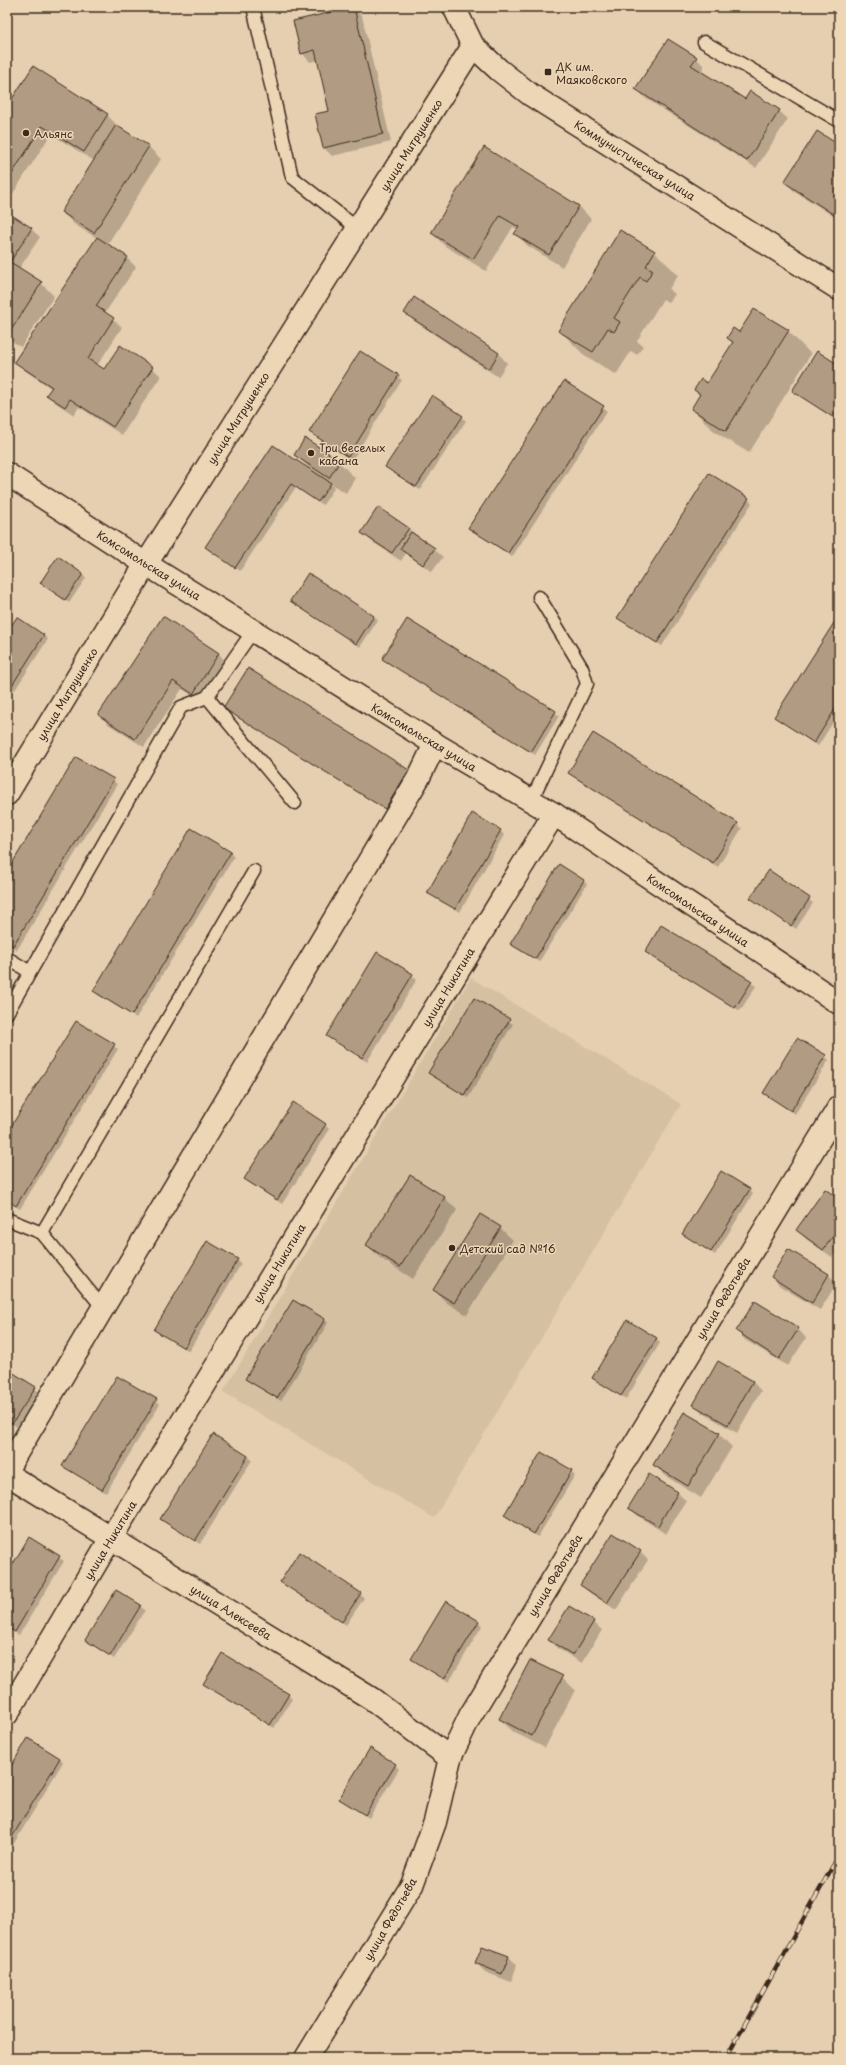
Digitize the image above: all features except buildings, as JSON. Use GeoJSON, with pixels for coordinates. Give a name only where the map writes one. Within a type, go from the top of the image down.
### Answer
{"type":"FeatureCollection","features":[{"type":"Feature","properties":{"kind":"street","name":"Коммунистическая улица"},"geometry":{"type":"LineString","coordinates":[[454,7],[473,46],[499,70],[531,94],[839,289]]}},
{"type":"Feature","properties":{"kind":"street","name":"улица Митрушенко"},"geometry":{"type":"LineString","coordinates":[[7,794],[146,564],[473,46]]}},
{"type":"Feature","properties":{"kind":"street","name":"Комсомольская улица"},"geometry":{"type":"LineString","coordinates":[[7,474],[253,631],[435,744],[554,814],[839,1003]]}},
{"type":"Feature","properties":{"kind":"street"},"geometry":{"type":"LineString","coordinates":[[7,1469],[415,784],[435,744]]}},
{"type":"Feature","properties":{"kind":"street","name":"улица Никитина"},"geometry":{"type":"LineString","coordinates":[[7,1714],[111,1538],[554,814]]}},
{"type":"Feature","properties":{"kind":"street","name":"улица Федотьева"},"geometry":{"type":"LineString","coordinates":[[306,2058],[412,1885],[435,1822],[450,1758],[470,1716],[839,1107]]}},
{"type":"Feature","properties":{"kind":"street","name":"улица Алексеева"},"geometry":{"type":"LineString","coordinates":[[7,1474],[372,1699],[450,1758]]}},
{"type":"Feature","properties":{"kind":"lane"},"geometry":{"type":"LineString","coordinates":[[253,7],[292,177],[358,229]]}},
{"type":"Feature","properties":{"kind":"lane"},"geometry":{"type":"LineString","coordinates":[[704,42],[839,121]]}},
{"type":"Feature","properties":{"kind":"lane"},"geometry":{"type":"LineString","coordinates":[[531,801],[586,684],[582,668],[539,597]]}},
{"type":"Feature","properties":{"kind":"lane"},"geometry":{"type":"LineString","coordinates":[[7,1013],[181,707],[207,697],[253,631]]}},
{"type":"Feature","properties":{"kind":"lane"},"geometry":{"type":"LineString","coordinates":[[207,697],[295,804]]}},
{"type":"Feature","properties":{"kind":"lane"},"geometry":{"type":"LineString","coordinates":[[42,1233],[254,871]]}},
{"type":"Feature","properties":{"kind":"lane"},"geometry":{"type":"LineString","coordinates":[[7,958],[30,972]]}},
{"type":"Feature","properties":{"kind":"lane"},"geometry":{"type":"LineString","coordinates":[[7,1219],[42,1233],[103,1308]]}},
{"type":"Feature","properties":{"kind":"shaded area","name":"Детский сад №16"},"geometry":{"type":"Polygon","coordinates":[[[471,978],[681,1104],[434,1518],[223,1392],[471,978]]]}},
{"type":"Feature","properties":{"kind":"railway"},"geometry":{"type":"LineString","coordinates":[[726,2058],[839,1855]]}},
{"type":"Feature","properties":{"kind":"place","name":"ДК им. Маяковского"},"geometry":{"type":"Point","coordinates":[548,72]}},
{"type":"Feature","properties":{"kind":"place","name":"Альянс"},"geometry":{"type":"Point","coordinates":[26,133]}},
{"type":"Feature","properties":{"kind":"place","name":"Три веселых кабана"},"geometry":{"type":"Point","coordinates":[311,453]}},
{"type":"Feature","properties":{"kind":"place","name":"Детский сад №16"},"geometry":{"type":"Point","coordinates":[452,1248]}}]}
